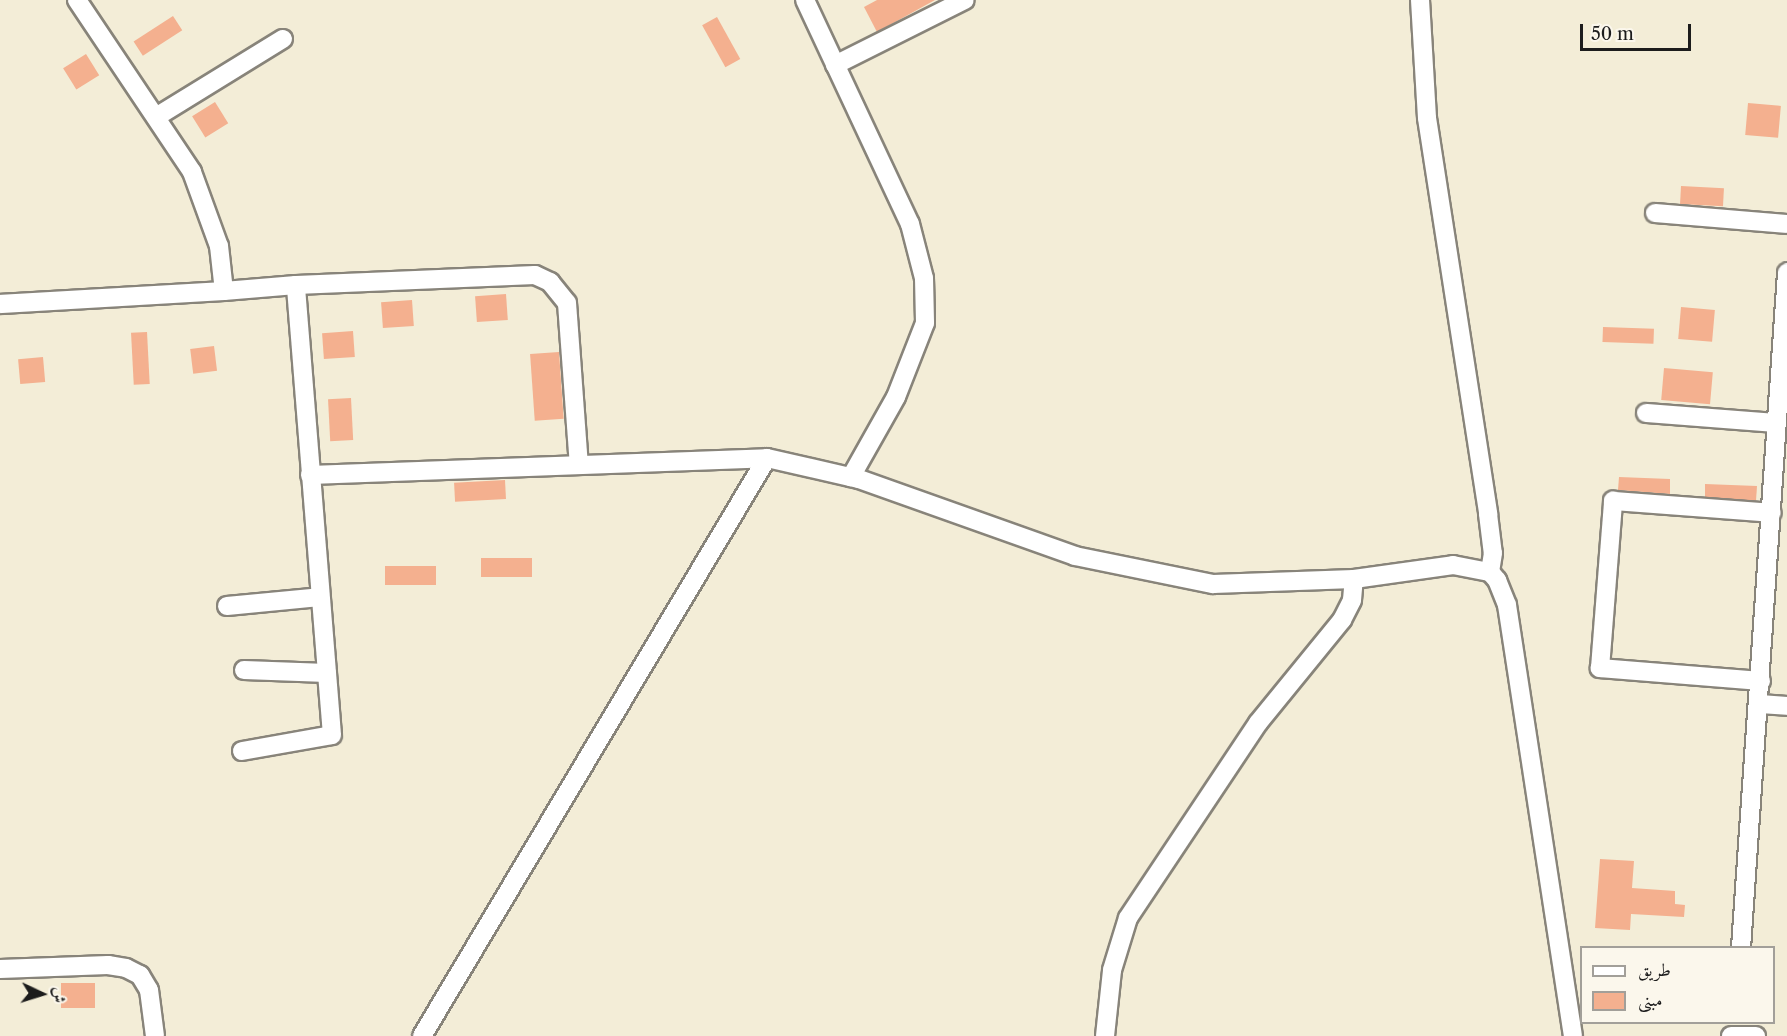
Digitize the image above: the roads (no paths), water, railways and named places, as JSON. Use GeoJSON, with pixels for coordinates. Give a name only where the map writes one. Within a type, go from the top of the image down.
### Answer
{"type":"FeatureCollection","features":[{"type":"Feature","properties":{"kind":"lane"},"geometry":{"type":"LineString","coordinates":[[77,0],[192,172],[219,246],[224,291]]}},
{"type":"Feature","properties":{"kind":"lane"},"geometry":{"type":"LineString","coordinates":[[805,0],[910,224],[924,278],[925,322],[896,397],[851,477]]}},
{"type":"Feature","properties":{"kind":"lane"},"geometry":{"type":"LineString","coordinates":[[835,65],[965,0]]}},
{"type":"Feature","properties":{"kind":"lane"},"geometry":{"type":"LineString","coordinates":[[1420,0],[1427,118],[1488,514],[1493,553],[1490,572]]}},
{"type":"Feature","properties":{"kind":"lane"},"geometry":{"type":"LineString","coordinates":[[156,117],[283,39]]}},
{"type":"Feature","properties":{"kind":"lane"},"geometry":{"type":"LineString","coordinates":[[1655,213],[1787,224]]}},
{"type":"Feature","properties":{"kind":"lane"},"geometry":{"type":"LineString","coordinates":[[1741,946],[1772,513],[1780,432],[1787,273]]}},
{"type":"Feature","properties":{"kind":"lane"},"geometry":{"type":"LineString","coordinates":[[0,304],[296,285],[535,275],[550,282],[567,303],[579,465]]}},
{"type":"Feature","properties":{"kind":"lane"},"geometry":{"type":"LineString","coordinates":[[242,750],[332,735],[296,285]]}},
{"type":"Feature","properties":{"kind":"lane"},"geometry":{"type":"LineString","coordinates":[[1646,413],[1780,432]]}},
{"type":"Feature","properties":{"kind":"lane"},"geometry":{"type":"LineString","coordinates":[[310,475],[767,458],[851,477],[1075,556],[1213,584],[1354,579],[1453,565],[1490,572],[1502,589],[1509,612],[1573,1036]]}},
{"type":"Feature","properties":{"kind":"lane"},"geometry":{"type":"LineString","coordinates":[[422,1036],[767,458]]}},
{"type":"Feature","properties":{"kind":"lane"},"geometry":{"type":"LineString","coordinates":[[1761,681],[1600,668],[1613,501],[1772,513]]}},
{"type":"Feature","properties":{"kind":"lane"},"geometry":{"type":"LineString","coordinates":[[1106,1036],[1112,970],[1128,918],[1258,723],[1342,620],[1352,600],[1354,579]]}},
{"type":"Feature","properties":{"kind":"lane"},"geometry":{"type":"LineString","coordinates":[[228,606],[321,597]]}},
{"type":"Feature","properties":{"kind":"lane"},"geometry":{"type":"LineString","coordinates":[[244,670],[327,674]]}},
{"type":"Feature","properties":{"kind":"lane"},"geometry":{"type":"LineString","coordinates":[[1760,704],[1787,706]]}},
{"type":"Feature","properties":{"kind":"lane"},"geometry":{"type":"LineString","coordinates":[[0,969],[108,965],[126,968],[140,975],[149,990],[155,1036]]}},
{"type":"Feature","properties":{"kind":"lane"},"geometry":{"type":"LineString","coordinates":[[1733,1031],[1756,1036]]}}]}
